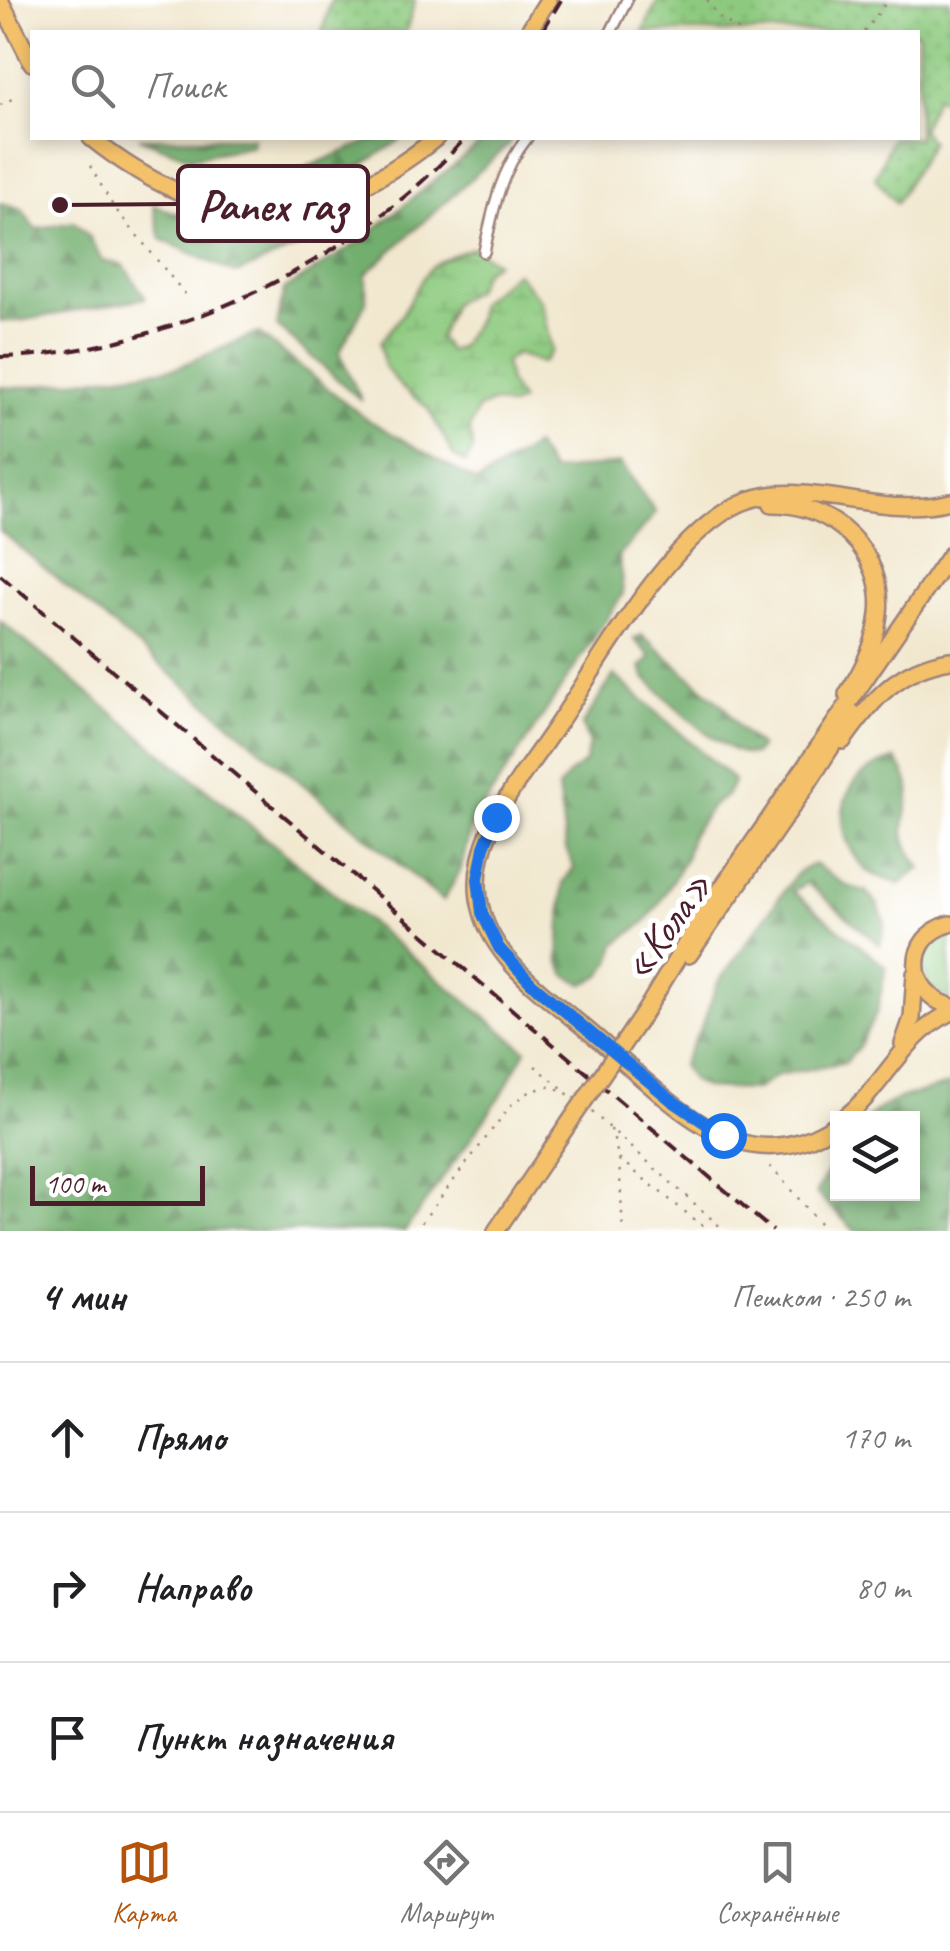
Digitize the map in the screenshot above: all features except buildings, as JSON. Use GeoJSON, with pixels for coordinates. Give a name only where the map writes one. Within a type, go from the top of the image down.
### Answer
{"type":"FeatureCollection","features":[{"type":"Feature","properties":{"kind":"main road"},"geometry":{"type":"LineString","coordinates":[[529,30],[548,0]]}},
{"type":"Feature","properties":{"kind":"main road"},"geometry":{"type":"LineString","coordinates":[[1,4],[30,59]]}},
{"type":"Feature","properties":{"kind":"main road"},"geometry":{"type":"LineString","coordinates":[[94,140],[168,190],[251,210],[288,209],[347,193],[433,140]]}},
{"type":"Feature","properties":{"kind":"main road"},"geometry":{"type":"LineString","coordinates":[[830,1127],[807,1140],[774,1146],[749,1145],[698,1121],[531,983],[499,948],[482,913],[480,863],[496,817],[664,568],[701,528],[754,498],[780,494],[909,508],[950,500]]}},
{"type":"Feature","properties":{"kind":"main road"},"geometry":{"type":"LineString","coordinates":[[724,512],[766,504],[802,507],[836,522],[870,561],[880,594],[877,627],[864,664],[834,722]]}},
{"type":"Feature","properties":{"kind":"main road","name":"«Кола»"},"geometry":{"type":"LineString","coordinates":[[644,1013],[702,916],[950,554]]}},
{"type":"Feature","properties":{"kind":"main road","name":"«Кола»"},"geometry":{"type":"LineString","coordinates":[[644,1013],[713,924],[950,568]]}},
{"type":"Feature","properties":{"kind":"main road"},"geometry":{"type":"LineString","coordinates":[[803,790],[867,708],[891,684],[918,667],[950,660]]}},
{"type":"Feature","properties":{"kind":"main road"},"geometry":{"type":"LineString","coordinates":[[897,1057],[912,1018],[920,946],[931,932],[949,923]]}},
{"type":"Feature","properties":{"kind":"main road"},"geometry":{"type":"LineString","coordinates":[[851,1111],[926,1026],[950,1009],[927,994],[916,971]]}},
{"type":"Feature","properties":{"kind":"main road"},"geometry":{"type":"LineString","coordinates":[[496,1231],[644,1013]]}},
{"type":"Feature","properties":{"kind":"street"},"geometry":{"type":"LineString","coordinates":[[612,30],[627,0]]}},
{"type":"Feature","properties":{"kind":"street"},"geometry":{"type":"LineString","coordinates":[[484,252],[498,189],[513,156],[525,140]]}},
{"type":"Feature","properties":{"kind":"path"},"geometry":{"type":"LineString","coordinates":[[707,0],[720,18],[738,30]]}},
{"type":"Feature","properties":{"kind":"path"},"geometry":{"type":"LineString","coordinates":[[866,30],[888,0]]}},
{"type":"Feature","properties":{"kind":"path"},"geometry":{"type":"LineString","coordinates":[[0,104],[18,96]]}},
{"type":"Feature","properties":{"kind":"path"},"geometry":{"type":"LineString","coordinates":[[90,166],[113,206],[189,299]]}},
{"type":"Feature","properties":{"kind":"path"},"geometry":{"type":"LineString","coordinates":[[535,1066],[563,1089]]}},
{"type":"Feature","properties":{"kind":"path"},"geometry":{"type":"LineString","coordinates":[[610,1128],[619,1159],[624,1231]]}},
{"type":"Feature","properties":{"kind":"path"},"geometry":{"type":"LineString","coordinates":[[619,1159],[709,1231]]}},
{"type":"Feature","properties":{"kind":"path"},"geometry":{"type":"LineString","coordinates":[[770,1166],[827,1231]]}},
{"type":"Feature","properties":{"kind":"green space"},"geometry":{"type":"Polygon","coordinates":[[[331,0],[415,0],[407,30],[323,30],[331,0]]]}},
{"type":"Feature","properties":{"kind":"green space"},"geometry":{"type":"Polygon","coordinates":[[[658,0],[950,0],[950,103],[936,97],[921,129],[931,142],[896,203],[875,178],[891,140],[920,140],[920,30],[644,30],[658,0]]]}},
{"type":"Feature","properties":{"kind":"green space"},"geometry":{"type":"Polygon","coordinates":[[[144,140],[253,140],[252,146],[191,158],[144,140]]]}},
{"type":"Feature","properties":{"kind":"green space"},"geometry":{"type":"Polygon","coordinates":[[[371,140],[400,140],[363,165],[305,189],[284,177],[371,140]]]}},
{"type":"Feature","properties":{"kind":"green space"},"geometry":{"type":"Polygon","coordinates":[[[485,140],[510,140],[366,274],[366,302],[339,353],[362,401],[277,326],[284,290],[360,241],[485,140]]]}},
{"type":"Feature","properties":{"kind":"green space"},"geometry":{"type":"Polygon","coordinates":[[[364,201],[317,239],[236,274],[161,239],[153,205],[217,227],[284,230],[364,201]]]}},
{"type":"Feature","properties":{"kind":"green space"},"geometry":{"type":"Polygon","coordinates":[[[0,203],[22,209],[35,229],[74,222],[90,238],[102,261],[123,265],[146,298],[0,321],[0,203]]]}},
{"type":"Feature","properties":{"kind":"green space"},"geometry":{"type":"Polygon","coordinates":[[[473,248],[496,262],[484,271],[474,291],[453,303],[439,337],[448,351],[459,348],[477,320],[479,303],[516,272],[541,301],[552,351],[542,363],[516,354],[505,362],[509,382],[521,401],[510,407],[494,402],[478,409],[469,429],[473,449],[466,463],[454,456],[428,408],[401,387],[384,366],[380,343],[429,269],[473,248]]]}},
{"type":"Feature","properties":{"kind":"green space"},"geometry":{"type":"Polygon","coordinates":[[[258,333],[365,418],[477,482],[535,446],[552,472],[620,463],[656,513],[619,556],[623,594],[471,825],[461,869],[443,901],[0,531],[0,387],[176,368],[258,333]]]}},
{"type":"Feature","properties":{"kind":"green space"},"geometry":{"type":"Polygon","coordinates":[[[0,621],[526,1050],[500,1097],[405,1231],[0,1231],[0,621]]]}},
{"type":"Feature","properties":{"kind":"green space"},"geometry":{"type":"Polygon","coordinates":[[[642,635],[726,708],[738,727],[760,747],[755,754],[743,753],[714,738],[646,679],[641,667],[651,657],[634,639],[642,635]]]}},
{"type":"Feature","properties":{"kind":"green space"},"geometry":{"type":"Polygon","coordinates":[[[614,675],[734,780],[726,796],[712,806],[691,835],[685,859],[657,907],[644,923],[616,944],[611,962],[600,976],[584,984],[566,975],[559,960],[563,883],[574,867],[566,849],[558,788],[585,763],[589,744],[582,725],[614,675]]]}},
{"type":"Feature","properties":{"kind":"green space"},"geometry":{"type":"Polygon","coordinates":[[[896,759],[909,788],[906,841],[921,868],[900,884],[864,868],[852,852],[843,818],[851,788],[877,766],[896,759]]]}},
{"type":"Feature","properties":{"kind":"green space"},"geometry":{"type":"Polygon","coordinates":[[[814,864],[847,886],[866,891],[878,905],[885,923],[880,945],[807,883],[792,891],[886,967],[877,1012],[846,1062],[778,1075],[755,1090],[706,1088],[691,1080],[682,1065],[717,984],[797,873],[814,864]]]}},
{"type":"Feature","properties":{"kind":"green space"},"geometry":{"type":"Polygon","coordinates":[[[950,931],[950,1000],[929,988],[921,961],[933,939],[950,931]]]}},
{"type":"Feature","properties":{"kind":"green space"},"geometry":{"type":"Polygon","coordinates":[[[950,1084],[950,1231],[855,1231],[816,1193],[830,1168],[830,1201],[920,1201],[920,1111],[877,1111],[897,1100],[950,1084]]]}},
{"type":"Feature","properties":{"kind":"railway"},"geometry":{"type":"LineString","coordinates":[[543,30],[561,0]]}},
{"type":"Feature","properties":{"kind":"railway"},"geometry":{"type":"LineString","coordinates":[[0,357],[63,352],[127,339],[191,319],[254,292],[314,261],[370,224],[421,183],[463,140]]}},
{"type":"Feature","properties":{"kind":"railway"},"geometry":{"type":"LineString","coordinates":[[0,575],[773,1231]]}},
{"type":"Feature","properties":{"kind":"place","name":"Panex газ"},"geometry":{"type":"Point","coordinates":[60,205]}},
{"type":"Feature","properties":{"kind":"route"},"geometry":{"type":"LineString","coordinates":[[496,817],[484,847],[478,879],[482,913],[499,948],[531,983],[671,1100],[723,1135]]}}]}
